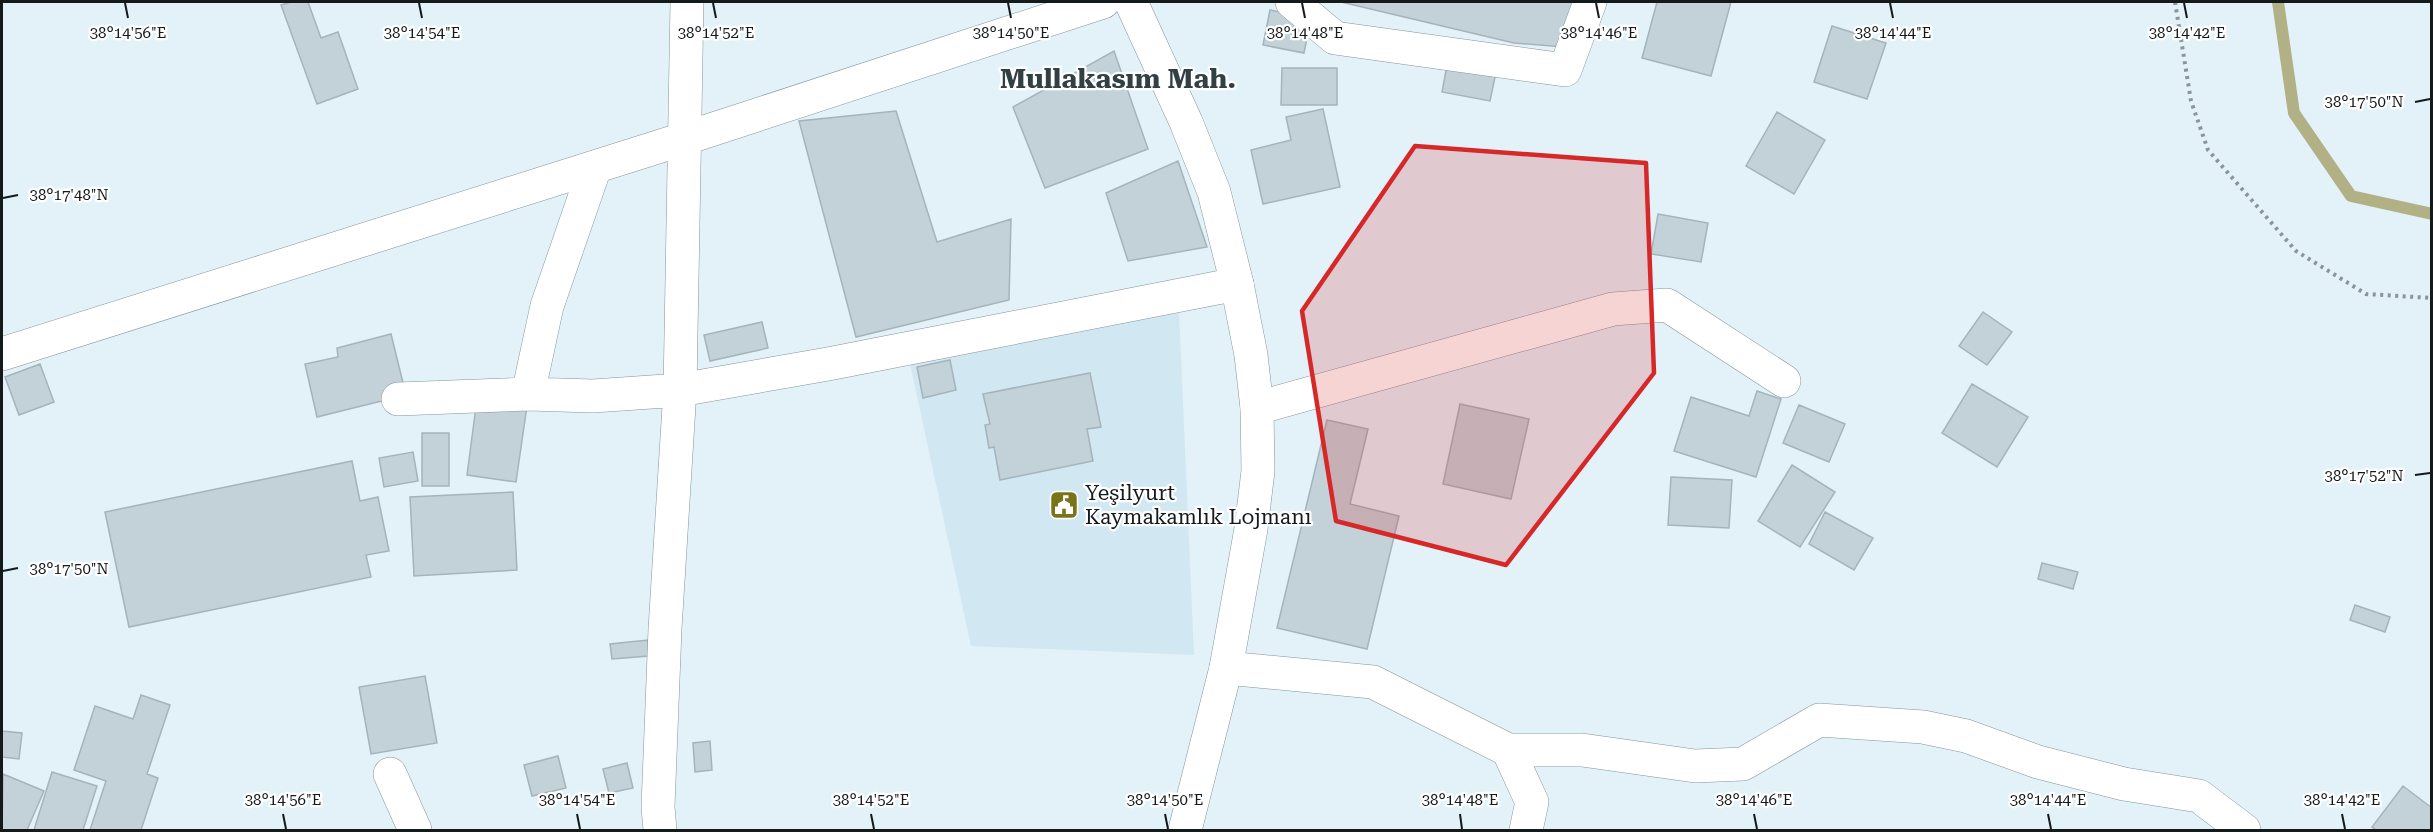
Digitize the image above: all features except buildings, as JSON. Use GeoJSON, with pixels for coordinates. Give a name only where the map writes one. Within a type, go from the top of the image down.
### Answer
{"type":"FeatureCollection","features":[{"type":"Feature","properties":{"kind":"street"},"geometry":{"type":"LineString","coordinates":[[660,831],[658,807],[665,629],[680,390],[687,2]]}},
{"type":"Feature","properties":{"kind":"street"},"geometry":{"type":"LineString","coordinates":[[2,354],[683,139],[1103,2]]}},
{"type":"Feature","properties":{"kind":"street"},"geometry":{"type":"LineString","coordinates":[[1131,2],[1186,122],[1214,192],[1237,284],[1251,355],[1257,408],[1258,471],[1251,529],[1226,668],[1185,831]]}},
{"type":"Feature","properties":{"kind":"street"},"geometry":{"type":"LineString","coordinates":[[1292,2],[1335,38],[1565,70],[1590,2]]}},
{"type":"Feature","properties":{"kind":"street"},"geometry":{"type":"LineString","coordinates":[[528,394],[547,306],[595,167]]}},
{"type":"Feature","properties":{"kind":"street"},"geometry":{"type":"LineString","coordinates":[[398,399],[528,394],[593,396],[680,390],[828,364],[1237,284]]}},
{"type":"Feature","properties":{"kind":"street"},"geometry":{"type":"LineString","coordinates":[[1257,408],[1613,309],[1667,305],[1784,381]]}},
{"type":"Feature","properties":{"kind":"street"},"geometry":{"type":"LineString","coordinates":[[1226,668],[1373,682],[1508,750],[1582,750],[1695,766],[1743,764],[1819,720],[1923,727],[1966,736],[2038,762],[2124,784],[2199,796],[2244,831]]}},
{"type":"Feature","properties":{"kind":"street"},"geometry":{"type":"LineString","coordinates":[[1508,750],[1532,802],[1526,831]]}},
{"type":"Feature","properties":{"kind":"street"},"geometry":{"type":"LineString","coordinates":[[390,774],[415,831]]}},
{"type":"Feature","properties":{"kind":"path"},"geometry":{"type":"LineString","coordinates":[[2175,2],[2191,101],[2208,150],[2295,251],[2366,294],[2432,298]]}},
{"type":"Feature","properties":{"kind":"highlighted area"},"geometry":{"type":"Polygon","coordinates":[[[1415,146],[1646,163],[1654,373],[1506,565],[1336,521],[1302,311],[1415,146]]]}},
{"type":"Feature","properties":{"kind":"shaded area","name":"Yeşilyurt Kaymakamlık Lojmanı"},"geometry":{"type":"Polygon","coordinates":[[[1179,310],[1194,655],[971,646],[910,364],[1179,310]]]}},
{"type":"Feature","properties":{"kind":"waterway"},"geometry":{"type":"LineString","coordinates":[[2278,2],[2294,113],[2351,196],[2432,214]]}},
{"type":"Feature","properties":{"kind":"place","name":"Yeşilyurt Kaymakamlık Lojmanı"},"geometry":{"type":"Point","coordinates":[1064,505]}},
{"type":"Feature","properties":{"kind":"district","name":"Mullakasım Mah."},"geometry":{"type":"Point","coordinates":[1118,79]}}]}
